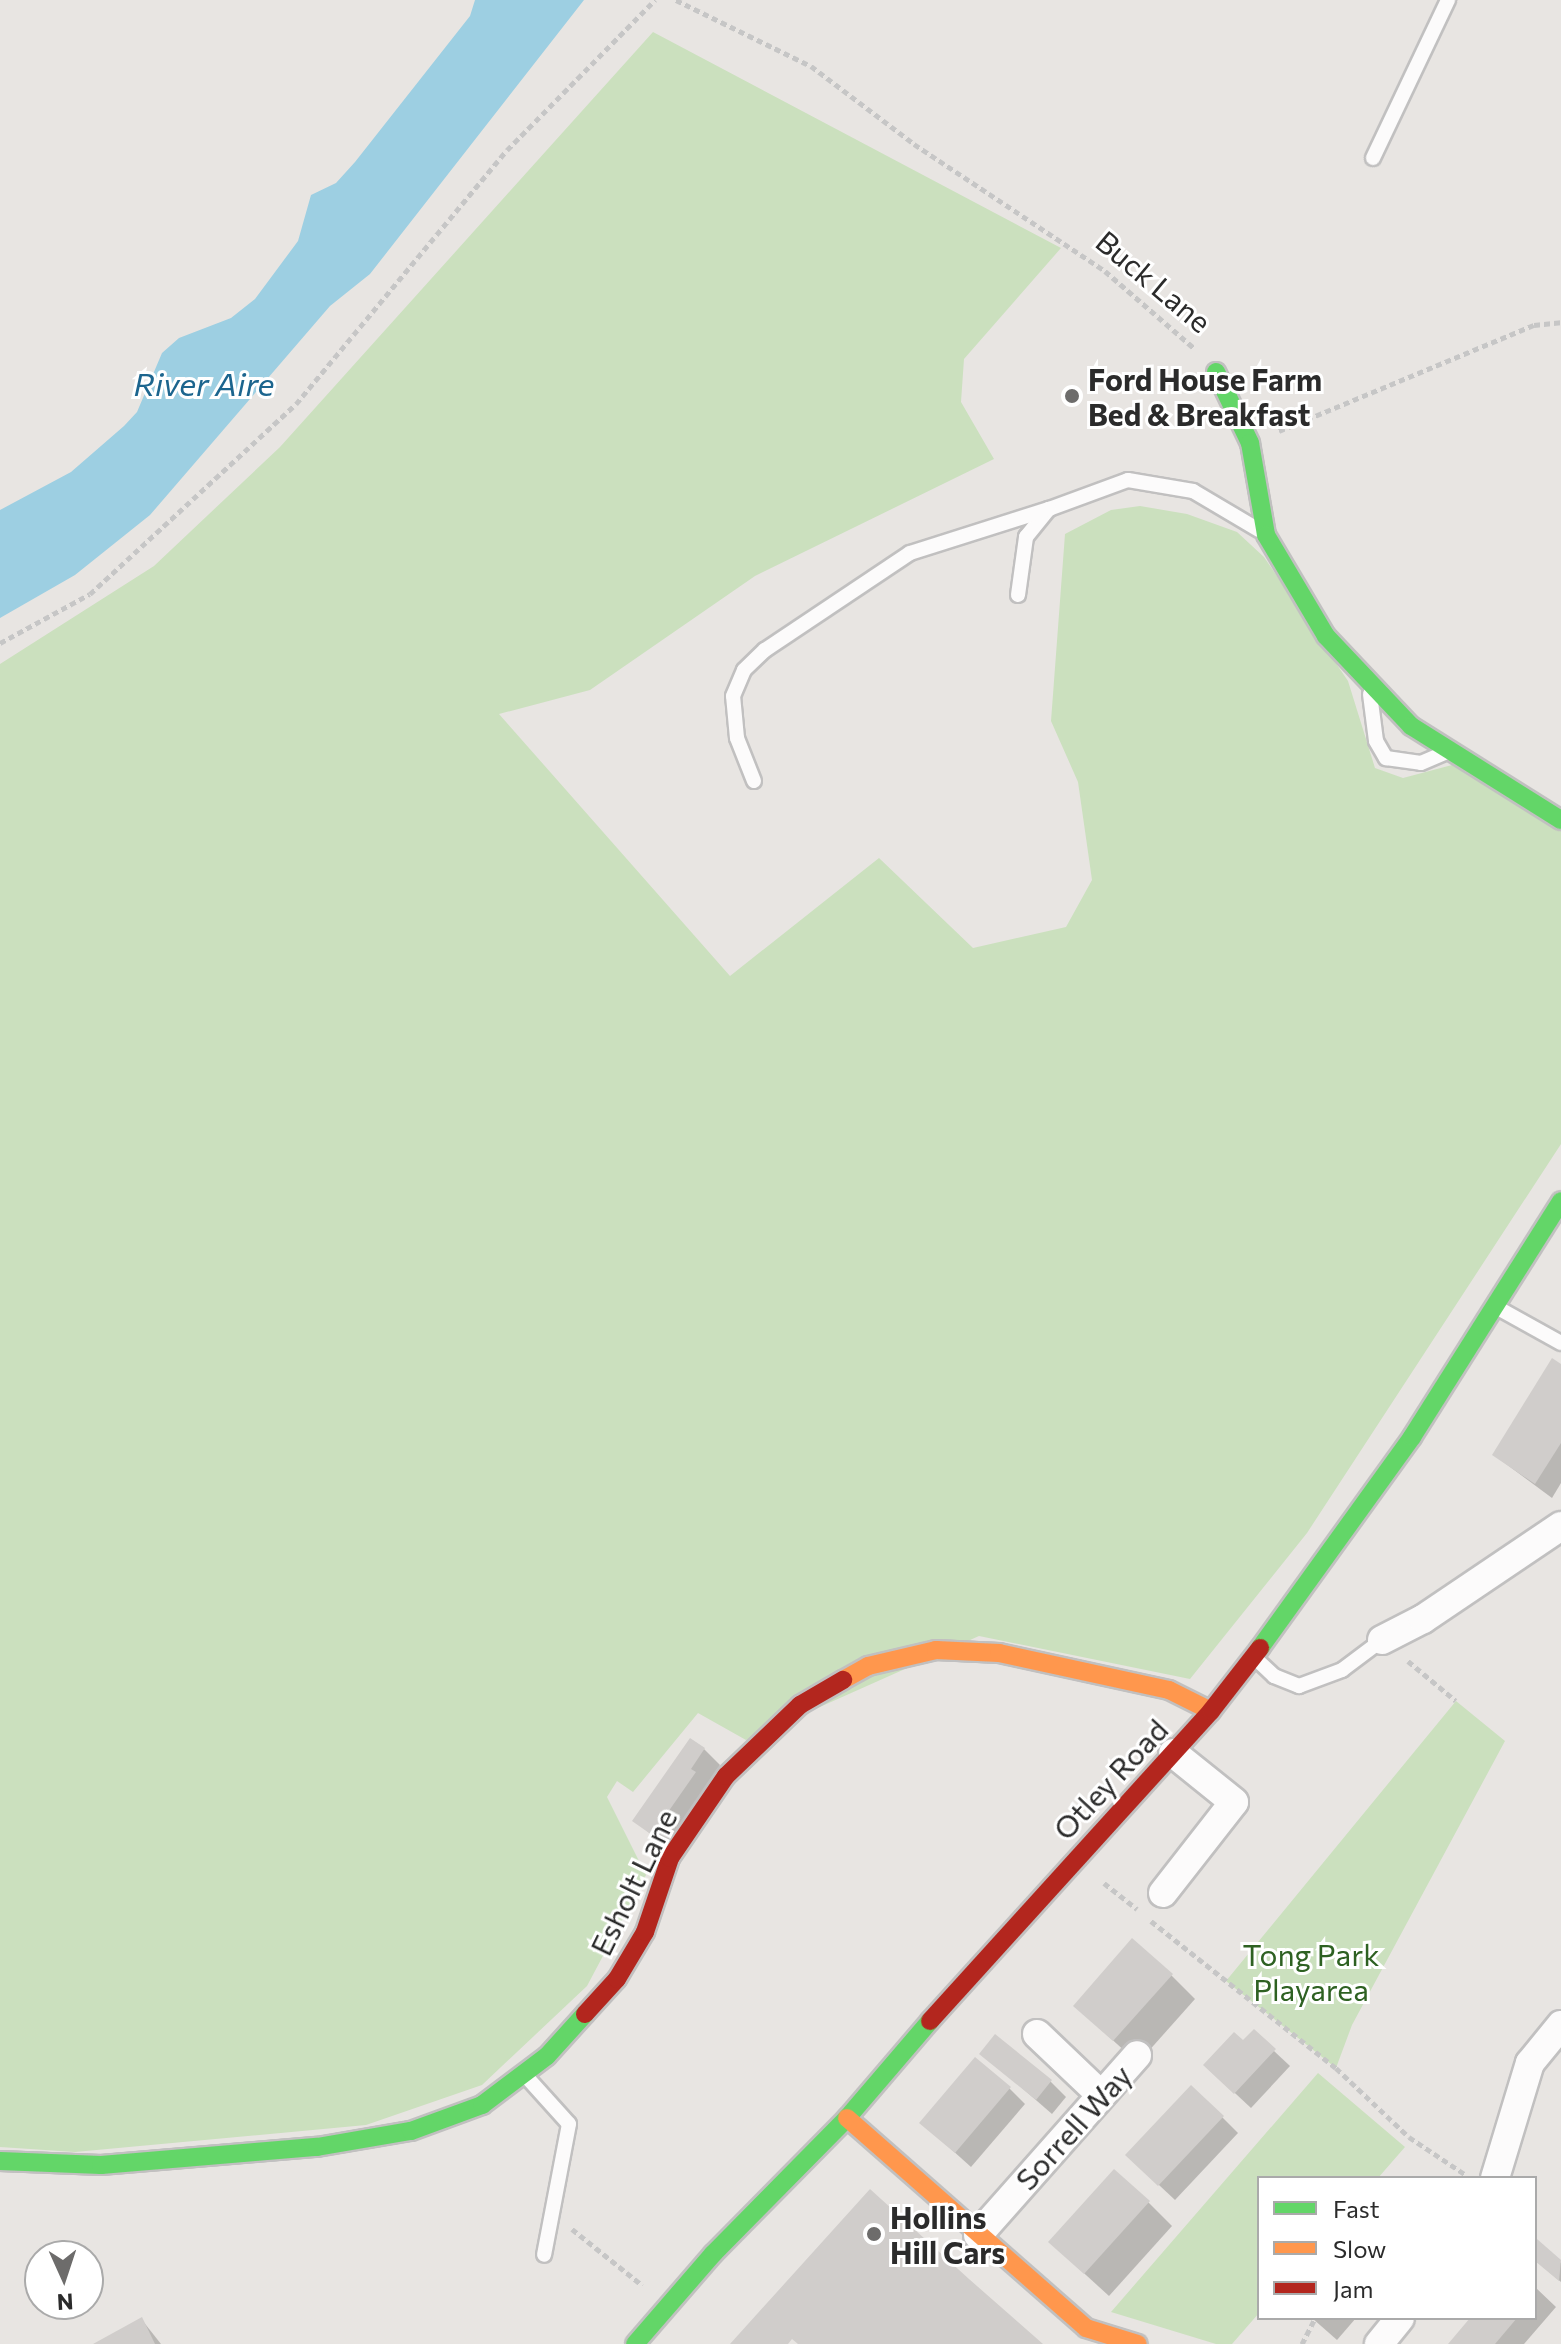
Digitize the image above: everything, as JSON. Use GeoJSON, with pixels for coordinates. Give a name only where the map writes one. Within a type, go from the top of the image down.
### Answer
{"type":"FeatureCollection","features":[{"type":"Feature","properties":{"kind":"street","name":"Buck Lane"},"geometry":{"type":"LineString","coordinates":[[1216,372],[1250,443],[1266,535],[1326,636],[1370,687],[1411,726],[1561,820]]}},
{"type":"Feature","properties":{"kind":"street","name":"Otley Road"},"geometry":{"type":"LineString","coordinates":[[635,2344],[847,2118],[1074,1859],[1211,1711],[1318,1573],[1497,1308],[1561,1201]]}},
{"type":"Feature","properties":{"kind":"street"},"geometry":{"type":"LineString","coordinates":[[1382,1640],[1423,1619],[1561,1526]]}},
{"type":"Feature","properties":{"kind":"street","name":"Esholt Lane"},"geometry":{"type":"LineString","coordinates":[[0,2161],[101,2165],[333,2144],[411,2131],[482,2105],[547,2056],[617,1979],[645,1932],[670,1858],[726,1776],[800,1705],[868,1666],[936,1650],[999,1653],[1169,1690],[1211,1711]]}},
{"type":"Feature","properties":{"kind":"street"},"geometry":{"type":"LineString","coordinates":[[1163,1893],[1234,1802],[1173,1753]]}},
{"type":"Feature","properties":{"kind":"street"},"geometry":{"type":"LineString","coordinates":[[1496,2176],[1530,2063],[1561,2025]]}},
{"type":"Feature","properties":{"kind":"street"},"geometry":{"type":"LineString","coordinates":[[1037,2034],[1101,2095]]}},
{"type":"Feature","properties":{"kind":"street","name":"Sorrell Way"},"geometry":{"type":"LineString","coordinates":[[978,2235],[1137,2055]]}},
{"type":"Feature","properties":{"kind":"street"},"geometry":{"type":"LineString","coordinates":[[847,2118],[1086,2328],[1138,2344]]}},
{"type":"Feature","properties":{"kind":"street"},"geometry":{"type":"LineString","coordinates":[[1379,2344],[1398,2320]]}},
{"type":"Feature","properties":{"kind":"lane"},"geometry":{"type":"LineString","coordinates":[[1373,158],[1448,0]]}},
{"type":"Feature","properties":{"kind":"lane"},"geometry":{"type":"LineString","coordinates":[[754,781],[737,738],[733,696],[744,670],[765,650],[910,553],[1049,509],[1128,480],[1163,482],[1193,491],[1266,535]]}},
{"type":"Feature","properties":{"kind":"lane"},"geometry":{"type":"LineString","coordinates":[[1018,595],[1026,537],[1049,509]]}},
{"type":"Feature","properties":{"kind":"lane"},"geometry":{"type":"LineString","coordinates":[[1370,687],[1376,741],[1386,758],[1421,763],[1451,751]]}},
{"type":"Feature","properties":{"kind":"lane"},"geometry":{"type":"LineString","coordinates":[[1497,1308],[1561,1343]]}},
{"type":"Feature","properties":{"kind":"lane"},"geometry":{"type":"LineString","coordinates":[[1254,1657],[1274,1676],[1299,1686],[1342,1670],[1382,1640]]}},
{"type":"Feature","properties":{"kind":"lane"},"geometry":{"type":"LineString","coordinates":[[523,2074],[569,2124],[544,2255]]}},
{"type":"Feature","properties":{"kind":"path"},"geometry":{"type":"LineString","coordinates":[[0,643],[90,594],[296,404],[507,150],[655,0]]}},
{"type":"Feature","properties":{"kind":"path","name":"Buck Lane"},"geometry":{"type":"LineString","coordinates":[[676,0],[811,66],[914,144],[1105,271],[1216,372]]}},
{"type":"Feature","properties":{"kind":"path"},"geometry":{"type":"LineString","coordinates":[[1250,443],[1534,325],[1561,322]]}},
{"type":"Feature","properties":{"kind":"path"},"geometry":{"type":"LineString","coordinates":[[1382,1640],[1456,1701]]}},
{"type":"Feature","properties":{"kind":"path"},"geometry":{"type":"LineString","coordinates":[[1074,1859],[1336,2068],[1409,2137],[1467,2176]]}},
{"type":"Feature","properties":{"kind":"path"},"geometry":{"type":"LineString","coordinates":[[552,2213],[668,2306]]}},
{"type":"Feature","properties":{"kind":"path"},"geometry":{"type":"LineString","coordinates":[[1302,2344],[1314,2320]]}},
{"type":"Feature","properties":{"kind":"green space"},"geometry":{"type":"Polygon","coordinates":[[[653,32],[1061,248],[964,359],[961,402],[994,459],[755,576],[590,690],[499,714],[730,976],[879,858],[973,948],[1066,927],[1092,880],[1078,782],[1051,721],[1065,534],[1111,510],[1140,506],[1187,514],[1237,532],[1264,557],[1348,681],[1375,768],[1403,778],[1452,765],[1561,830],[1561,1144],[1307,1533],[1190,1679],[979,1636],[746,1740],[698,1713],[633,1792],[617,1781],[607,1797],[646,1875],[587,1986],[482,2085],[366,2125],[75,2152],[0,2147],[0,664],[154,566],[280,447],[653,32]]]}},
{"type":"Feature","properties":{"kind":"green space","name":"Tong Park Playarea"},"geometry":{"type":"Polygon","coordinates":[[[1456,1701],[1505,1741],[1352,2025],[1336,2068],[1226,1981],[1456,1701]]]}},
{"type":"Feature","properties":{"kind":"green space"},"geometry":{"type":"Polygon","coordinates":[[[1318,2073],[1405,2147],[1380,2176],[1257,2176],[1257,2315],[1232,2344],[1216,2344],[1111,2312],[1318,2073]]]}},
{"type":"Feature","properties":{"kind":"water","name":"River Aire"},"geometry":{"type":"Polygon","coordinates":[[[475,0],[584,0],[370,274],[330,306],[150,515],[75,575],[0,618],[0,510],[71,472],[124,426],[137,412],[162,353],[179,338],[231,318],[255,299],[298,241],[311,195],[336,183],[355,162],[470,16],[475,0]]]}},
{"type":"Feature","properties":{"kind":"building"},"geometry":{"type":"Polygon","coordinates":[[[1552,1358],[1561,1364],[1561,1443],[1535,1484],[1492,1455],[1552,1358]]]}},
{"type":"Feature","properties":{"kind":"building"},"geometry":{"type":"Polygon","coordinates":[[[690,1738],[705,1748],[691,1769],[696,1772],[652,1835],[632,1821],[690,1738]]]}},
{"type":"Feature","properties":{"kind":"building"},"geometry":{"type":"Polygon","coordinates":[[[1132,1938],[1173,1974],[1113,2041],[1073,2006],[1132,1938]]]}},
{"type":"Feature","properties":{"kind":"building"},"geometry":{"type":"Polygon","coordinates":[[[1254,2029],[1276,2049],[1234,2094],[1203,2065],[1234,2032],[1243,2040],[1254,2029]]]}},
{"type":"Feature","properties":{"kind":"building"},"geometry":{"type":"Polygon","coordinates":[[[995,2034],[1052,2080],[1036,2100],[979,2054],[995,2034]]]}},
{"type":"Feature","properties":{"kind":"building"},"geometry":{"type":"Polygon","coordinates":[[[975,2057],[1011,2087],[955,2153],[919,2123],[975,2057]]]}},
{"type":"Feature","properties":{"kind":"building"},"geometry":{"type":"Polygon","coordinates":[[[1191,2085],[1224,2116],[1158,2186],[1125,2155],[1191,2085]]]}},
{"type":"Feature","properties":{"kind":"building"},"geometry":{"type":"Polygon","coordinates":[[[1114,2169],[1150,2201],[1084,2274],[1048,2242],[1114,2169]]]}},
{"type":"Feature","properties":{"kind":"building","name":"Hollins Hill Cars"},"geometry":{"type":"Polygon","coordinates":[[[870,2189],[1043,2344],[798,2344],[792,2339],[788,2344],[730,2344],[870,2189]]]}},
{"type":"Feature","properties":{"kind":"building"},"geometry":{"type":"Polygon","coordinates":[[[1537,2239],[1561,2260],[1559,2281],[1537,2263],[1537,2239]]]}},
{"type":"Feature","properties":{"kind":"building"},"geometry":{"type":"Polygon","coordinates":[[[142,2317],[155,2344],[93,2344],[142,2317]]]}},
{"type":"Feature","properties":{"kind":"building"},"geometry":{"type":"Polygon","coordinates":[[[1468,2320],[1515,2320],[1495,2344],[1448,2344],[1468,2320]]]}},
{"type":"Feature","properties":{"kind":"traffic: fast"},"geometry":{"type":"LineString","coordinates":[[1216,372],[1250,443],[1266,535],[1326,636],[1411,726],[1561,820]]}},
{"type":"Feature","properties":{"kind":"traffic: fast"},"geometry":{"type":"LineString","coordinates":[[1260,1648],[1412,1437],[1561,1201]]}},
{"type":"Feature","properties":{"kind":"traffic: fast"},"geometry":{"type":"LineString","coordinates":[[0,2161],[101,2165],[317,2147],[411,2131],[482,2105],[547,2056],[585,2014]]}},
{"type":"Feature","properties":{"kind":"traffic: fast"},"geometry":{"type":"LineString","coordinates":[[635,2344],[713,2254],[847,2118],[930,2021]]}},
{"type":"Feature","properties":{"kind":"traffic: slow"},"geometry":{"type":"LineString","coordinates":[[843,1680],[868,1666],[936,1650],[999,1653],[1169,1690],[1211,1711]]}},
{"type":"Feature","properties":{"kind":"traffic: slow"},"geometry":{"type":"LineString","coordinates":[[847,2118],[1086,2328],[1138,2344]]}},
{"type":"Feature","properties":{"kind":"traffic: jam"},"geometry":{"type":"LineString","coordinates":[[930,2021],[1211,1711],[1260,1648]]}},
{"type":"Feature","properties":{"kind":"traffic: jam"},"geometry":{"type":"LineString","coordinates":[[585,2014],[617,1979],[645,1932],[670,1858],[726,1776],[800,1705],[843,1680]]}},
{"type":"Feature","properties":{"kind":"place","name":"Ford House Farm Bed & Breakfast"},"geometry":{"type":"Point","coordinates":[1072,396]}},
{"type":"Feature","properties":{"kind":"place","name":"Hollins Hill Cars"},"geometry":{"type":"Point","coordinates":[874,2234]}}]}
